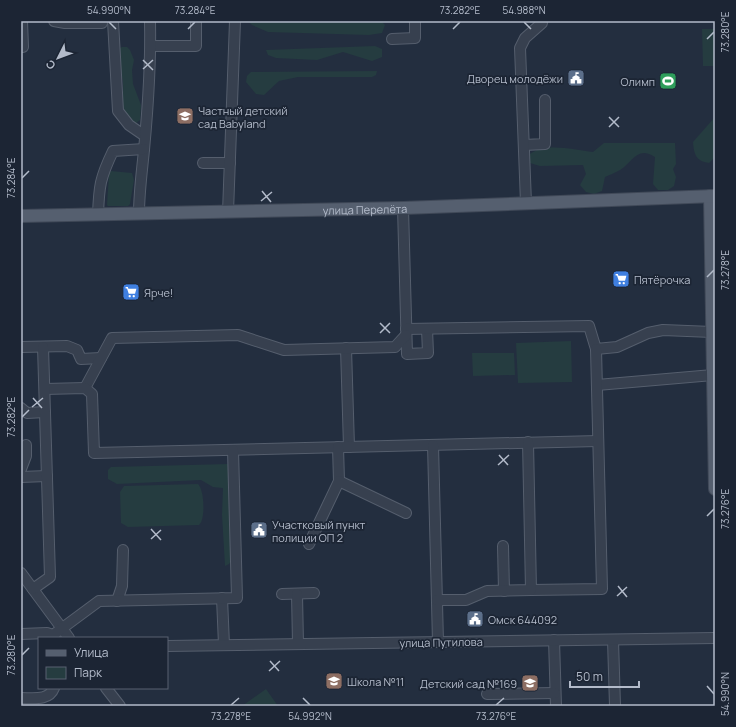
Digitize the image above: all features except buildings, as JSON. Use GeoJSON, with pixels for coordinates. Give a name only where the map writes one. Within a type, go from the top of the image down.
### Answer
{"type":"FeatureCollection","features":[{"type":"Feature","properties":{"kind":"main road","name":"улица Перелёта"},"geometry":{"type":"LineString","coordinates":[[21,216],[403,208],[712,196]]}},
{"type":"Feature","properties":{"kind":"main road"},"geometry":{"type":"LineString","coordinates":[[712,196],[712,332],[715,489]]}},
{"type":"Feature","properties":{"kind":"street"},"geometry":{"type":"LineString","coordinates":[[21,47],[23,47],[22,21]]}},
{"type":"Feature","properties":{"kind":"street"},"geometry":{"type":"LineString","coordinates":[[54,21],[65,23],[102,23]]}},
{"type":"Feature","properties":{"kind":"street"},"geometry":{"type":"LineString","coordinates":[[113,21],[118,111],[129,125],[145,136]]}},
{"type":"Feature","properties":{"kind":"street"},"geometry":{"type":"LineString","coordinates":[[139,214],[139,184],[144,149],[151,46],[150,21]]}},
{"type":"Feature","properties":{"kind":"street"},"geometry":{"type":"LineString","coordinates":[[151,46],[196,46],[196,21]]}},
{"type":"Feature","properties":{"kind":"street"},"geometry":{"type":"LineString","coordinates":[[228,212],[235,21]]}},
{"type":"Feature","properties":{"kind":"street"},"geometry":{"type":"LineString","coordinates":[[392,39],[415,38],[415,21]]}},
{"type":"Feature","properties":{"kind":"street"},"geometry":{"type":"LineString","coordinates":[[526,203],[520,48],[526,38],[542,23]]}},
{"type":"Feature","properties":{"kind":"street"},"geometry":{"type":"LineString","coordinates":[[524,145],[546,144],[544,100]]}},
{"type":"Feature","properties":{"kind":"street"},"geometry":{"type":"LineString","coordinates":[[98,215],[99,186],[102,173],[113,151],[144,149]]}},
{"type":"Feature","properties":{"kind":"street"},"geometry":{"type":"LineString","coordinates":[[203,164],[230,163]]}},
{"type":"Feature","properties":{"kind":"street"},"geometry":{"type":"LineString","coordinates":[[403,208],[407,354],[428,353],[427,329]]}},
{"type":"Feature","properties":{"kind":"street"},"geometry":{"type":"LineString","coordinates":[[85,388],[112,338],[238,335],[284,350],[395,347],[406,332],[427,329],[589,326],[596,349],[602,589],[487,591],[466,600],[437,600]]}},
{"type":"Feature","properties":{"kind":"street"},"geometry":{"type":"LineString","coordinates":[[596,349],[617,347],[648,333],[663,330],[712,332]]}},
{"type":"Feature","properties":{"kind":"street"},"geometry":{"type":"LineString","coordinates":[[21,347],[67,346],[77,350],[81,359],[101,358]]}},
{"type":"Feature","properties":{"kind":"street"},"geometry":{"type":"LineString","coordinates":[[33,589],[50,577],[43,347]]}},
{"type":"Feature","properties":{"kind":"street"},"geometry":{"type":"LineString","coordinates":[[346,348],[349,447]]}},
{"type":"Feature","properties":{"kind":"street"},"geometry":{"type":"LineString","coordinates":[[597,385],[713,375]]}},
{"type":"Feature","properties":{"kind":"street"},"geometry":{"type":"LineString","coordinates":[[45,389],[85,388],[92,394],[94,453],[598,441]]}},
{"type":"Feature","properties":{"kind":"street"},"geometry":{"type":"LineString","coordinates":[[21,408],[27,413],[45,412]]}},
{"type":"Feature","properties":{"kind":"street"},"geometry":{"type":"LineString","coordinates":[[528,442],[532,590]]}},
{"type":"Feature","properties":{"kind":"street"},"geometry":{"type":"LineString","coordinates":[[21,469],[26,456],[26,445]]}},
{"type":"Feature","properties":{"kind":"street"},"geometry":{"type":"LineString","coordinates":[[432,445],[438,642]]}},
{"type":"Feature","properties":{"kind":"street"},"geometry":{"type":"LineString","coordinates":[[309,544],[339,481],[338,447]]}},
{"type":"Feature","properties":{"kind":"street"},"geometry":{"type":"LineString","coordinates":[[21,634],[47,633],[53,636],[99,601],[237,598],[233,450]]}},
{"type":"Feature","properties":{"kind":"street"},"geometry":{"type":"LineString","coordinates":[[21,477],[47,476]]}},
{"type":"Feature","properties":{"kind":"street"},"geometry":{"type":"LineString","coordinates":[[339,481],[406,513]]}},
{"type":"Feature","properties":{"kind":"street"},"geometry":{"type":"LineString","coordinates":[[503,546],[504,591]]}},
{"type":"Feature","properties":{"kind":"street"},"geometry":{"type":"LineString","coordinates":[[116,601],[122,586],[123,550]]}},
{"type":"Feature","properties":{"kind":"street"},"geometry":{"type":"LineString","coordinates":[[21,573],[68,637]]}},
{"type":"Feature","properties":{"kind":"street"},"geometry":{"type":"LineString","coordinates":[[282,594],[314,593]]}},
{"type":"Feature","properties":{"kind":"street"},"geometry":{"type":"LineString","coordinates":[[297,594],[298,644]]}},
{"type":"Feature","properties":{"kind":"street"},"geometry":{"type":"LineString","coordinates":[[222,598],[224,645]]}},
{"type":"Feature","properties":{"kind":"street","name":"улица Путилова"},"geometry":{"type":"LineString","coordinates":[[168,646],[715,638]]}},
{"type":"Feature","properties":{"kind":"street"},"geometry":{"type":"LineString","coordinates":[[554,640],[556,706]]}},
{"type":"Feature","properties":{"kind":"street"},"geometry":{"type":"LineString","coordinates":[[613,640],[615,706]]}},
{"type":"Feature","properties":{"kind":"street"},"geometry":{"type":"LineString","coordinates":[[21,698],[44,702],[54,689]]}},
{"type":"Feature","properties":{"kind":"street"},"geometry":{"type":"LineString","coordinates":[[107,689],[120,706]]}},
{"type":"Feature","properties":{"kind":"street"},"geometry":{"type":"LineString","coordinates":[[487,694],[555,693]]}},
{"type":"Feature","properties":{"kind":"green space"},"geometry":{"type":"Polygon","coordinates":[[[248,21],[381,21],[385,25],[382,33],[369,35],[268,32],[252,25],[248,21]]]}},
{"type":"Feature","properties":{"kind":"green space"},"geometry":{"type":"Polygon","coordinates":[[[702,29],[715,29],[715,66],[703,66],[702,29]]]}},
{"type":"Feature","properties":{"kind":"green space"},"geometry":{"type":"Polygon","coordinates":[[[375,46],[382,49],[382,57],[372,61],[343,52],[317,60],[276,58],[268,55],[266,50],[375,46]]]}},
{"type":"Feature","properties":{"kind":"green space"},"geometry":{"type":"Polygon","coordinates":[[[127,47],[130,50],[134,60],[132,70],[133,84],[141,105],[140,120],[131,124],[124,112],[123,107],[123,83],[118,63],[118,49],[127,47]]]}},
{"type":"Feature","properties":{"kind":"green space"},"geometry":{"type":"Polygon","coordinates":[[[377,71],[376,75],[372,77],[298,77],[279,81],[264,95],[256,94],[246,82],[247,76],[251,72],[377,71]]]}},
{"type":"Feature","properties":{"kind":"green space"},"geometry":{"type":"Polygon","coordinates":[[[715,117],[715,157],[709,163],[701,161],[696,157],[693,142],[715,117]]]}},
{"type":"Feature","properties":{"kind":"green space"},"geometry":{"type":"Polygon","coordinates":[[[604,143],[675,143],[676,164],[673,169],[676,177],[674,186],[668,190],[658,190],[653,184],[655,157],[644,153],[635,156],[620,170],[605,177],[602,191],[594,194],[586,192],[580,185],[586,174],[583,165],[540,166],[530,163],[530,154],[544,148],[560,148],[593,152],[604,143]]]}},
{"type":"Feature","properties":{"kind":"green space"},"geometry":{"type":"Polygon","coordinates":[[[111,171],[132,173],[134,180],[130,204],[128,206],[107,205],[109,174],[111,171]]]}},
{"type":"Feature","properties":{"kind":"green space"},"geometry":{"type":"Polygon","coordinates":[[[571,341],[572,382],[518,383],[516,343],[571,341]]]}},
{"type":"Feature","properties":{"kind":"green space"},"geometry":{"type":"Polygon","coordinates":[[[472,353],[514,353],[515,375],[473,376],[472,353]]]}},
{"type":"Feature","properties":{"kind":"green space"},"geometry":{"type":"Polygon","coordinates":[[[229,464],[232,559],[229,564],[225,566],[222,515],[223,488],[213,487],[201,480],[117,484],[108,479],[108,470],[111,467],[229,464]]]}},
{"type":"Feature","properties":{"kind":"green space"},"geometry":{"type":"Polygon","coordinates":[[[198,484],[203,498],[203,517],[199,525],[128,527],[121,523],[120,492],[124,486],[198,484]]]}},
{"type":"Feature","properties":{"kind":"green space"},"geometry":{"type":"Polygon","coordinates":[[[266,689],[278,706],[242,706],[266,689]]]}},
{"type":"Feature","properties":{"kind":"place","name":"Дворец молодёжи"},"geometry":{"type":"Point","coordinates":[576,78]}},
{"type":"Feature","properties":{"kind":"place","name":"Олимп"},"geometry":{"type":"Point","coordinates":[668,81]}},
{"type":"Feature","properties":{"kind":"place","name":"Частный детский сад Babyland"},"geometry":{"type":"Point","coordinates":[185,116]}},
{"type":"Feature","properties":{"kind":"place","name":"Пятёрочка"},"geometry":{"type":"Point","coordinates":[621,279]}},
{"type":"Feature","properties":{"kind":"place","name":"Ярче!"},"geometry":{"type":"Point","coordinates":[131,292]}},
{"type":"Feature","properties":{"kind":"place","name":"Участковый пункт полиции ОП 2"},"geometry":{"type":"Point","coordinates":[259,530]}},
{"type":"Feature","properties":{"kind":"place","name":"Омск 644092"},"geometry":{"type":"Point","coordinates":[475,619]}},
{"type":"Feature","properties":{"kind":"place","name":"Школа №11"},"geometry":{"type":"Point","coordinates":[334,681]}},
{"type":"Feature","properties":{"kind":"place","name":"Детский сад №169"},"geometry":{"type":"Point","coordinates":[530,683]}}]}
